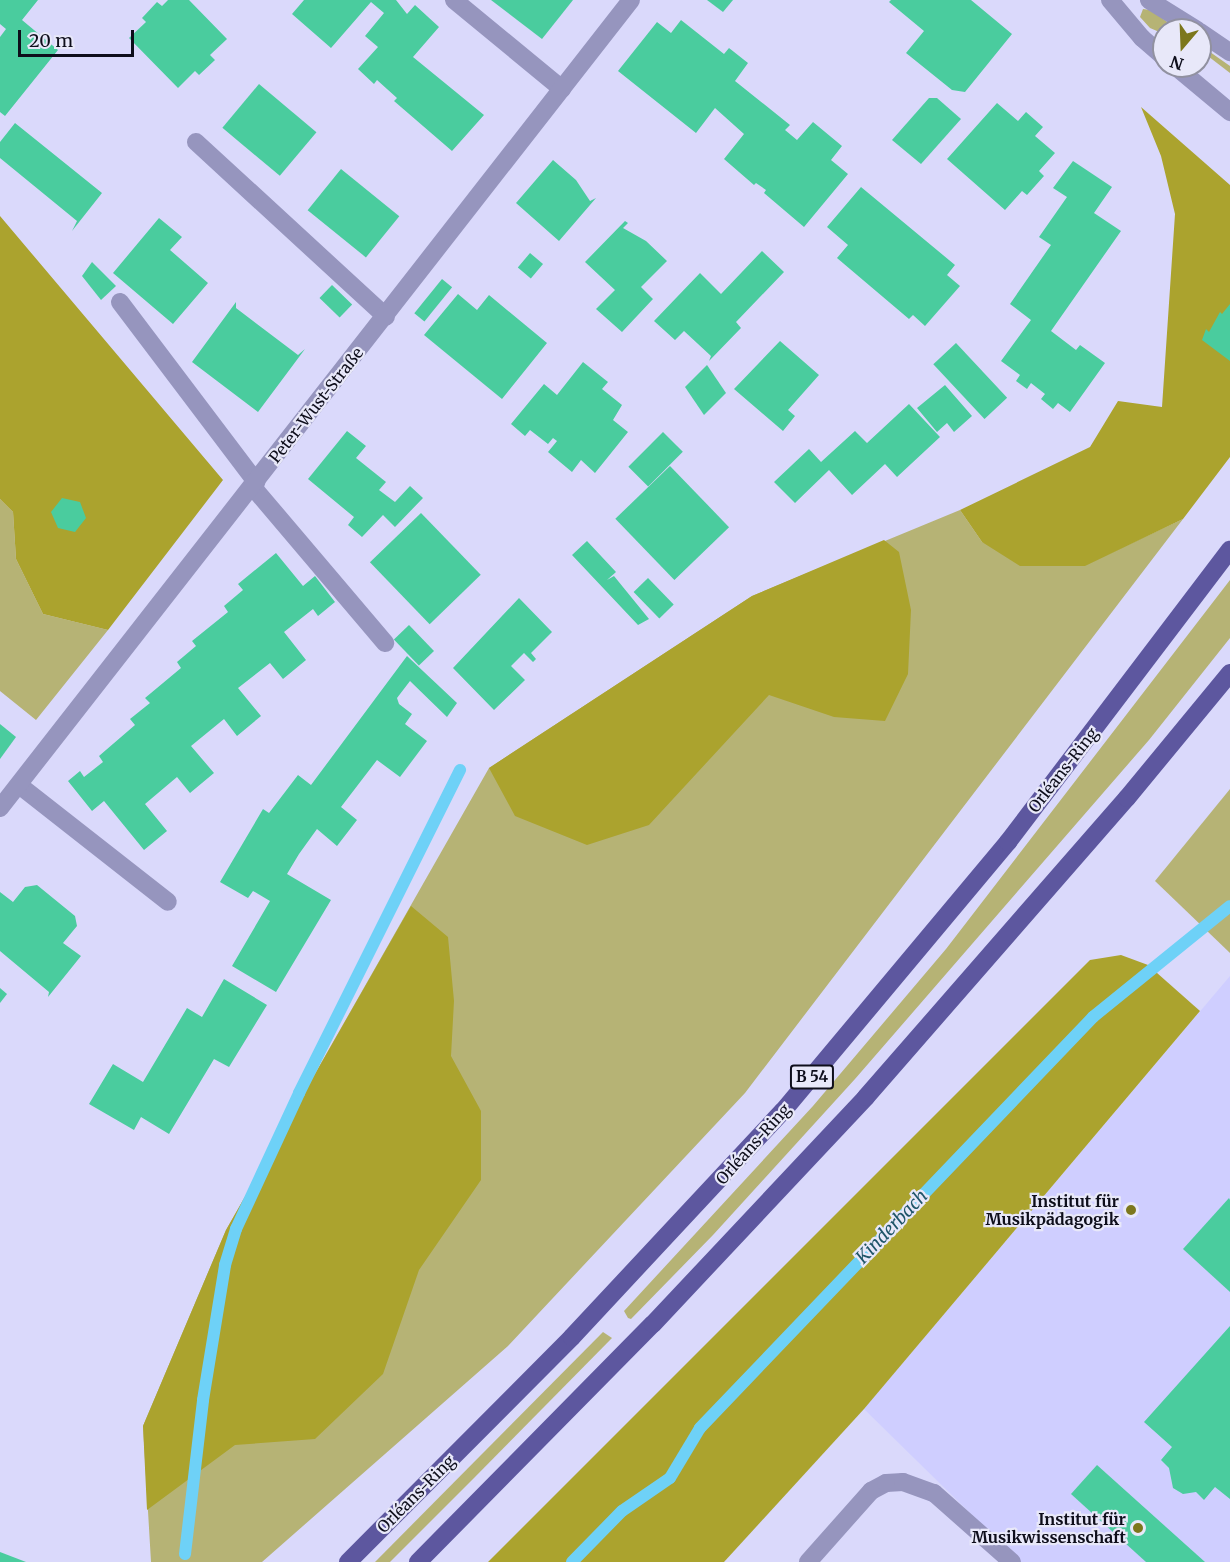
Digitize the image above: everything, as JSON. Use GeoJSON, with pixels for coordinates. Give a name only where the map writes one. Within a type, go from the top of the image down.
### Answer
{"type":"FeatureCollection","features":[{"type":"Feature","properties":{"kind":"main road","name":"Orléans-Ring"},"geometry":{"type":"LineString","coordinates":[[348,1562],[572,1337],[783,1111],[1001,850],[1230,550]]}},
{"type":"Feature","properties":{"kind":"main road"},"geometry":{"type":"LineString","coordinates":[[418,1562],[645,1332],[866,1097],[1127,798],[1230,673]]}},
{"type":"Feature","properties":{"kind":"street"},"geometry":{"type":"LineString","coordinates":[[454,0],[562,89]]}},
{"type":"Feature","properties":{"kind":"street","name":"Peter-Wust-Straße"},"geometry":{"type":"LineString","coordinates":[[0,808],[631,0]]}},
{"type":"Feature","properties":{"kind":"street"},"geometry":{"type":"LineString","coordinates":[[1110,0],[1152,47]]}},
{"type":"Feature","properties":{"kind":"street"},"geometry":{"type":"LineString","coordinates":[[1149,0],[1178,18]]}},
{"type":"Feature","properties":{"kind":"street"},"geometry":{"type":"LineString","coordinates":[[1212,39],[1230,51]]}},
{"type":"Feature","properties":{"kind":"street"},"geometry":{"type":"LineString","coordinates":[[1189,78],[1230,112]]}},
{"type":"Feature","properties":{"kind":"street"},"geometry":{"type":"LineString","coordinates":[[196,142],[386,316]]}},
{"type":"Feature","properties":{"kind":"street"},"geometry":{"type":"LineString","coordinates":[[120,302],[254,484],[385,643]]}},
{"type":"Feature","properties":{"kind":"street"},"geometry":{"type":"LineString","coordinates":[[19,784],[168,902]]}},
{"type":"Feature","properties":{"kind":"street"},"geometry":{"type":"LineString","coordinates":[[808,1562],[871,1491],[886,1483],[903,1482],[934,1493],[1012,1562]]}},
{"type":"Feature","properties":{"kind":"shaded area"},"geometry":{"type":"Polygon","coordinates":[[[1143,9],[1150,10],[1162,18],[1152,18],[1152,29],[1140,17],[1143,9]]]}},
{"type":"Feature","properties":{"kind":"shaded area"},"geometry":{"type":"Polygon","coordinates":[[[1212,53],[1230,66],[1230,73],[1212,59],[1212,53]]]}},
{"type":"Feature","properties":{"kind":"shaded area"},"geometry":{"type":"Polygon","coordinates":[[[1141,107],[1230,185],[1230,457],[1183,519],[1085,566],[1020,566],[982,542],[960,510],[1090,447],[1118,401],[1162,407],[1175,214],[1161,156],[1141,107]]]}},
{"type":"Feature","properties":{"kind":"shaded area"},"geometry":{"type":"Polygon","coordinates":[[[0,216],[223,480],[108,630],[43,614],[16,559],[13,512],[0,499],[0,216]]]}},
{"type":"Feature","properties":{"kind":"shaded area"},"geometry":{"type":"Polygon","coordinates":[[[0,499],[13,512],[16,559],[43,614],[108,630],[36,720],[0,691],[0,499]]]}},
{"type":"Feature","properties":{"kind":"shaded area"},"geometry":{"type":"Polygon","coordinates":[[[960,510],[982,542],[1085,565],[1183,519],[745,1093],[508,1346],[262,1562],[151,1562],[143,1426],[226,1230],[489,768],[752,596],[960,510]]]}},
{"type":"Feature","properties":{"kind":"shaded area"},"geometry":{"type":"Polygon","coordinates":[[[884,540],[899,552],[911,610],[908,674],[885,721],[834,717],[769,695],[649,825],[587,845],[515,816],[489,768],[752,596],[884,540]]]}},
{"type":"Feature","properties":{"kind":"shaded area"},"geometry":{"type":"Polygon","coordinates":[[[1230,580],[1230,638],[1149,740],[855,1079],[713,1235],[631,1319],[628,1318],[624,1311],[813,1106],[946,949],[1230,580]]]}},
{"type":"Feature","properties":{"kind":"shaded area"},"geometry":{"type":"Polygon","coordinates":[[[1230,789],[1230,953],[1155,881],[1230,789]]]}},
{"type":"Feature","properties":{"kind":"shaded area"},"geometry":{"type":"Polygon","coordinates":[[[411,906],[448,937],[454,1001],[451,1056],[481,1111],[481,1180],[419,1270],[383,1374],[315,1439],[235,1445],[147,1510],[143,1426],[226,1230],[411,906]]]}},
{"type":"Feature","properties":{"kind":"shaded area"},"geometry":{"type":"Polygon","coordinates":[[[1121,955],[1148,965],[1200,1011],[864,1409],[724,1562],[488,1562],[1090,960],[1121,955]]]}},
{"type":"Feature","properties":{"kind":"shaded area","name":"Institut für Musikpädagogik"},"geometry":{"type":"Polygon","coordinates":[[[1230,976],[1230,1562],[1020,1562],[864,1409],[1230,976]]]}},
{"type":"Feature","properties":{"kind":"shaded area"},"geometry":{"type":"Polygon","coordinates":[[[603,1332],[612,1338],[473,1479],[390,1562],[375,1562],[603,1332]]]}},
{"type":"Feature","properties":{"kind":"building"},"geometry":{"type":"Polygon","coordinates":[[[0,0],[38,0],[22,20],[58,50],[5,116],[0,112],[0,37],[6,29],[0,24],[0,0]]]}},
{"type":"Feature","properties":{"kind":"building"},"geometry":{"type":"Polygon","coordinates":[[[168,0],[189,0],[227,39],[210,55],[215,60],[199,75],[195,71],[178,88],[129,38],[146,22],[142,18],[157,2],[162,6],[168,0]]]}},
{"type":"Feature","properties":{"kind":"building"},"geometry":{"type":"Polygon","coordinates":[[[304,0],[396,0],[407,14],[415,5],[439,27],[413,57],[484,115],[452,151],[394,101],[397,98],[377,80],[374,84],[358,69],[378,47],[365,36],[384,13],[371,2],[331,48],[292,14],[304,0]]]}},
{"type":"Feature","properties":{"kind":"building"},"geometry":{"type":"Polygon","coordinates":[[[491,0],[573,0],[542,39],[491,0]]]}},
{"type":"Feature","properties":{"kind":"building"},"geometry":{"type":"Polygon","coordinates":[[[707,0],[733,0],[723,12],[707,0]]]}},
{"type":"Feature","properties":{"kind":"building"},"geometry":{"type":"Polygon","coordinates":[[[891,0],[971,0],[1012,34],[965,92],[952,90],[906,53],[924,31],[889,2],[891,0]]]}},
{"type":"Feature","properties":{"kind":"building"},"geometry":{"type":"Polygon","coordinates":[[[681,20],[724,54],[729,48],[748,63],[735,81],[790,125],[785,130],[797,140],[813,122],[842,146],[831,160],[848,174],[804,227],[764,193],[766,190],[756,183],[754,185],[724,159],[744,134],[715,108],[696,133],[618,71],[657,22],[671,33],[681,20]]]}},
{"type":"Feature","properties":{"kind":"building"},"geometry":{"type":"Polygon","coordinates":[[[259,84],[316,132],[280,176],[222,128],[259,84]]]}},
{"type":"Feature","properties":{"kind":"building"},"geometry":{"type":"Polygon","coordinates":[[[929,98],[937,98],[961,119],[921,164],[892,140],[929,98]]]}},
{"type":"Feature","properties":{"kind":"building"},"geometry":{"type":"Polygon","coordinates":[[[997,103],[1018,121],[1026,112],[1043,127],[1035,136],[1055,153],[1039,171],[1044,176],[1027,195],[1022,191],[1005,210],[947,159],[997,103]]]}},
{"type":"Feature","properties":{"kind":"building"},"geometry":{"type":"Polygon","coordinates":[[[15,123],[102,193],[72,231],[77,221],[0,158],[0,142],[15,123]]]}},
{"type":"Feature","properties":{"kind":"building"},"geometry":{"type":"Polygon","coordinates":[[[553,160],[576,180],[590,201],[596,198],[559,241],[516,203],[553,160]]]}},
{"type":"Feature","properties":{"kind":"building"},"geometry":{"type":"Polygon","coordinates":[[[1073,161],[1112,187],[1094,213],[1121,231],[1051,331],[1076,350],[1080,345],[1105,363],[1070,412],[1058,403],[1053,409],[1041,399],[1045,394],[1031,383],[1027,389],[1016,381],[1020,375],[1001,361],[1031,320],[1010,304],[1051,245],[1039,237],[1067,197],[1053,188],[1073,161]]]}},
{"type":"Feature","properties":{"kind":"building"},"geometry":{"type":"Polygon","coordinates":[[[341,169],[399,216],[366,257],[308,210],[341,169]]]}},
{"type":"Feature","properties":{"kind":"building"},"geometry":{"type":"Polygon","coordinates":[[[861,187],[955,265],[947,275],[960,286],[925,326],[913,315],[909,319],[837,258],[848,245],[827,227],[861,187]]]}},
{"type":"Feature","properties":{"kind":"building"},"geometry":{"type":"Polygon","coordinates":[[[159,218],[182,237],[170,250],[208,283],[173,324],[113,273],[159,218]]]}},
{"type":"Feature","properties":{"kind":"building"},"geometry":{"type":"Polygon","coordinates":[[[625,221],[628,223],[623,228],[646,241],[667,261],[641,287],[653,299],[622,332],[596,309],[615,290],[585,262],[625,221]]]}},
{"type":"Feature","properties":{"kind":"building"},"geometry":{"type":"Polygon","coordinates":[[[762,251],[784,272],[736,322],[741,328],[709,361],[711,356],[684,331],[675,340],[654,321],[700,273],[721,294],[762,251]]]}},
{"type":"Feature","properties":{"kind":"building"},"geometry":{"type":"Polygon","coordinates":[[[530,253],[543,264],[531,278],[518,268],[530,253]]]}},
{"type":"Feature","properties":{"kind":"building"},"geometry":{"type":"Polygon","coordinates":[[[92,262],[116,286],[101,300],[82,276],[92,262]]]}},
{"type":"Feature","properties":{"kind":"building"},"geometry":{"type":"Polygon","coordinates":[[[442,279],[452,287],[424,321],[414,313],[442,279]]]}},
{"type":"Feature","properties":{"kind":"building"},"geometry":{"type":"Polygon","coordinates":[[[332,285],[352,304],[340,317],[319,298],[332,285]]]}},
{"type":"Feature","properties":{"kind":"building"},"geometry":{"type":"Polygon","coordinates":[[[458,294],[477,310],[489,295],[547,343],[502,399],[424,335],[458,294]]]}},
{"type":"Feature","properties":{"kind":"building"},"geometry":{"type":"Polygon","coordinates":[[[236,302],[236,308],[298,355],[305,349],[258,412],[192,362],[236,302]]]}},
{"type":"Feature","properties":{"kind":"building"},"geometry":{"type":"Polygon","coordinates":[[[1230,304],[1230,361],[1202,340],[1206,329],[1209,332],[1220,312],[1222,314],[1230,304]]]}},
{"type":"Feature","properties":{"kind":"building"},"geometry":{"type":"Polygon","coordinates":[[[780,341],[819,375],[788,410],[795,416],[783,431],[734,389],[780,341]]]}},
{"type":"Feature","properties":{"kind":"building"},"geometry":{"type":"Polygon","coordinates":[[[956,343],[1007,398],[984,419],[933,364],[956,343]]]}},
{"type":"Feature","properties":{"kind":"building"},"geometry":{"type":"Polygon","coordinates":[[[583,362],[608,382],[602,389],[622,405],[613,420],[628,432],[595,473],[581,460],[572,472],[548,452],[557,441],[553,438],[548,444],[530,430],[525,436],[511,424],[544,384],[557,395],[583,362]]]}},
{"type":"Feature","properties":{"kind":"building"},"geometry":{"type":"Polygon","coordinates":[[[707,365],[726,393],[704,415],[685,387],[707,365]]]}},
{"type":"Feature","properties":{"kind":"building"},"geometry":{"type":"Polygon","coordinates":[[[945,385],[972,416],[954,432],[947,423],[937,432],[917,408],[945,385]]]}},
{"type":"Feature","properties":{"kind":"building"},"geometry":{"type":"Polygon","coordinates":[[[909,404],[940,437],[897,477],[885,464],[852,495],[829,470],[795,503],[774,482],[809,449],[821,462],[855,431],[867,443],[909,404]]]}},
{"type":"Feature","properties":{"kind":"building"},"geometry":{"type":"Polygon","coordinates":[[[347,431],[366,446],[356,458],[386,482],[379,490],[395,502],[410,486],[423,498],[395,527],[383,515],[362,537],[348,525],[354,517],[308,479],[347,431]]]}},
{"type":"Feature","properties":{"kind":"building"},"geometry":{"type":"Polygon","coordinates":[[[663,432],[683,452],[648,486],[628,467],[663,432]]]}},
{"type":"Feature","properties":{"kind":"building"},"geometry":{"type":"Polygon","coordinates":[[[670,466],[729,527],[674,580],[615,519],[670,466]]]}},
{"type":"Feature","properties":{"kind":"building"},"geometry":{"type":"Polygon","coordinates":[[[62,498],[80,502],[86,518],[75,532],[58,528],[51,512],[62,498]]]}},
{"type":"Feature","properties":{"kind":"building"},"geometry":{"type":"Polygon","coordinates":[[[421,513],[481,575],[430,624],[370,562],[421,513]]]}},
{"type":"Feature","properties":{"kind":"building"},"geometry":{"type":"Polygon","coordinates":[[[587,541],[616,572],[607,580],[614,576],[649,619],[638,625],[572,555],[587,541]]]}},
{"type":"Feature","properties":{"kind":"building"},"geometry":{"type":"Polygon","coordinates":[[[276,553],[303,586],[315,576],[335,602],[318,616],[313,609],[284,632],[306,660],[283,679],[270,663],[238,688],[261,716],[237,736],[224,719],[191,746],[214,773],[190,793],[177,777],[145,804],[167,831],[144,850],[104,801],[92,811],[68,781],[80,771],[84,777],[103,762],[99,756],[135,725],[130,719],[150,703],[145,698],[181,668],[177,662],[196,646],[192,641],[228,612],[224,606],[243,590],[238,584],[276,553]]]}},
{"type":"Feature","properties":{"kind":"building"},"geometry":{"type":"Polygon","coordinates":[[[648,578],[674,605],[659,619],[634,592],[648,578]]]}},
{"type":"Feature","properties":{"kind":"building"},"geometry":{"type":"Polygon","coordinates":[[[519,598],[552,632],[531,653],[536,659],[533,662],[524,653],[511,666],[525,680],[494,710],[453,668],[519,598]]]}},
{"type":"Feature","properties":{"kind":"building"},"geometry":{"type":"Polygon","coordinates":[[[409,625],[434,651],[419,665],[394,640],[409,625]]]}},
{"type":"Feature","properties":{"kind":"building"},"geometry":{"type":"Polygon","coordinates":[[[407,656],[457,703],[447,717],[410,681],[397,698],[399,704],[412,714],[405,724],[427,741],[400,777],[377,760],[341,807],[357,820],[337,846],[317,829],[299,854],[287,874],[331,900],[276,992],[232,966],[270,901],[253,891],[248,898],[220,882],[263,809],[269,813],[298,775],[311,785],[407,656]]]}},
{"type":"Feature","properties":{"kind":"building"},"geometry":{"type":"Polygon","coordinates":[[[0,724],[16,737],[0,759],[0,724]]]}},
{"type":"Feature","properties":{"kind":"building"},"geometry":{"type":"Polygon","coordinates":[[[37,885],[75,916],[77,926],[63,943],[81,956],[48,997],[49,992],[0,951],[0,892],[13,902],[25,887],[37,885]]]}},
{"type":"Feature","properties":{"kind":"building"},"geometry":{"type":"Polygon","coordinates":[[[224,979],[267,1005],[229,1067],[214,1059],[169,1134],[141,1117],[134,1130],[89,1104],[113,1064],[143,1082],[187,1008],[202,1017],[224,979]]]}},
{"type":"Feature","properties":{"kind":"building"},"geometry":{"type":"Polygon","coordinates":[[[0,988],[7,994],[0,1003],[0,988]]]}},
{"type":"Feature","properties":{"kind":"building"},"geometry":{"type":"Polygon","coordinates":[[[1229,1198],[1230,1200],[1230,1292],[1183,1249],[1229,1198]]]}},
{"type":"Feature","properties":{"kind":"building"},"geometry":{"type":"Polygon","coordinates":[[[1230,1326],[1230,1499],[1215,1487],[1204,1500],[1196,1492],[1183,1494],[1173,1488],[1169,1468],[1161,1460],[1172,1447],[1144,1422],[1230,1326]]]}},
{"type":"Feature","properties":{"kind":"building","name":"Institut für Musikwissenschaft"},"geometry":{"type":"Polygon","coordinates":[[[1097,1465],[1205,1562],[1146,1562],[1071,1494],[1097,1465]]]}},
{"type":"Feature","properties":{"kind":"building"},"geometry":{"type":"Polygon","coordinates":[[[0,1552],[26,1562],[0,1562],[0,1552]]]}},
{"type":"Feature","properties":{"kind":"waterway"},"geometry":{"type":"LineString","coordinates":[[185,1554],[203,1400],[225,1265],[236,1229],[299,1093],[460,770]]}},
{"type":"Feature","properties":{"kind":"waterway","name":"Kinderbach"},"geometry":{"type":"LineString","coordinates":[[572,1562],[622,1511],[670,1478],[700,1428],[1093,1017],[1230,906]]}},
{"type":"Feature","properties":{"kind":"place","name":"Institut für Musikpädagogik"},"geometry":{"type":"Point","coordinates":[1131,1210]}},
{"type":"Feature","properties":{"kind":"place","name":"Institut für Musikwissenschaft"},"geometry":{"type":"Point","coordinates":[1138,1528]}}]}
